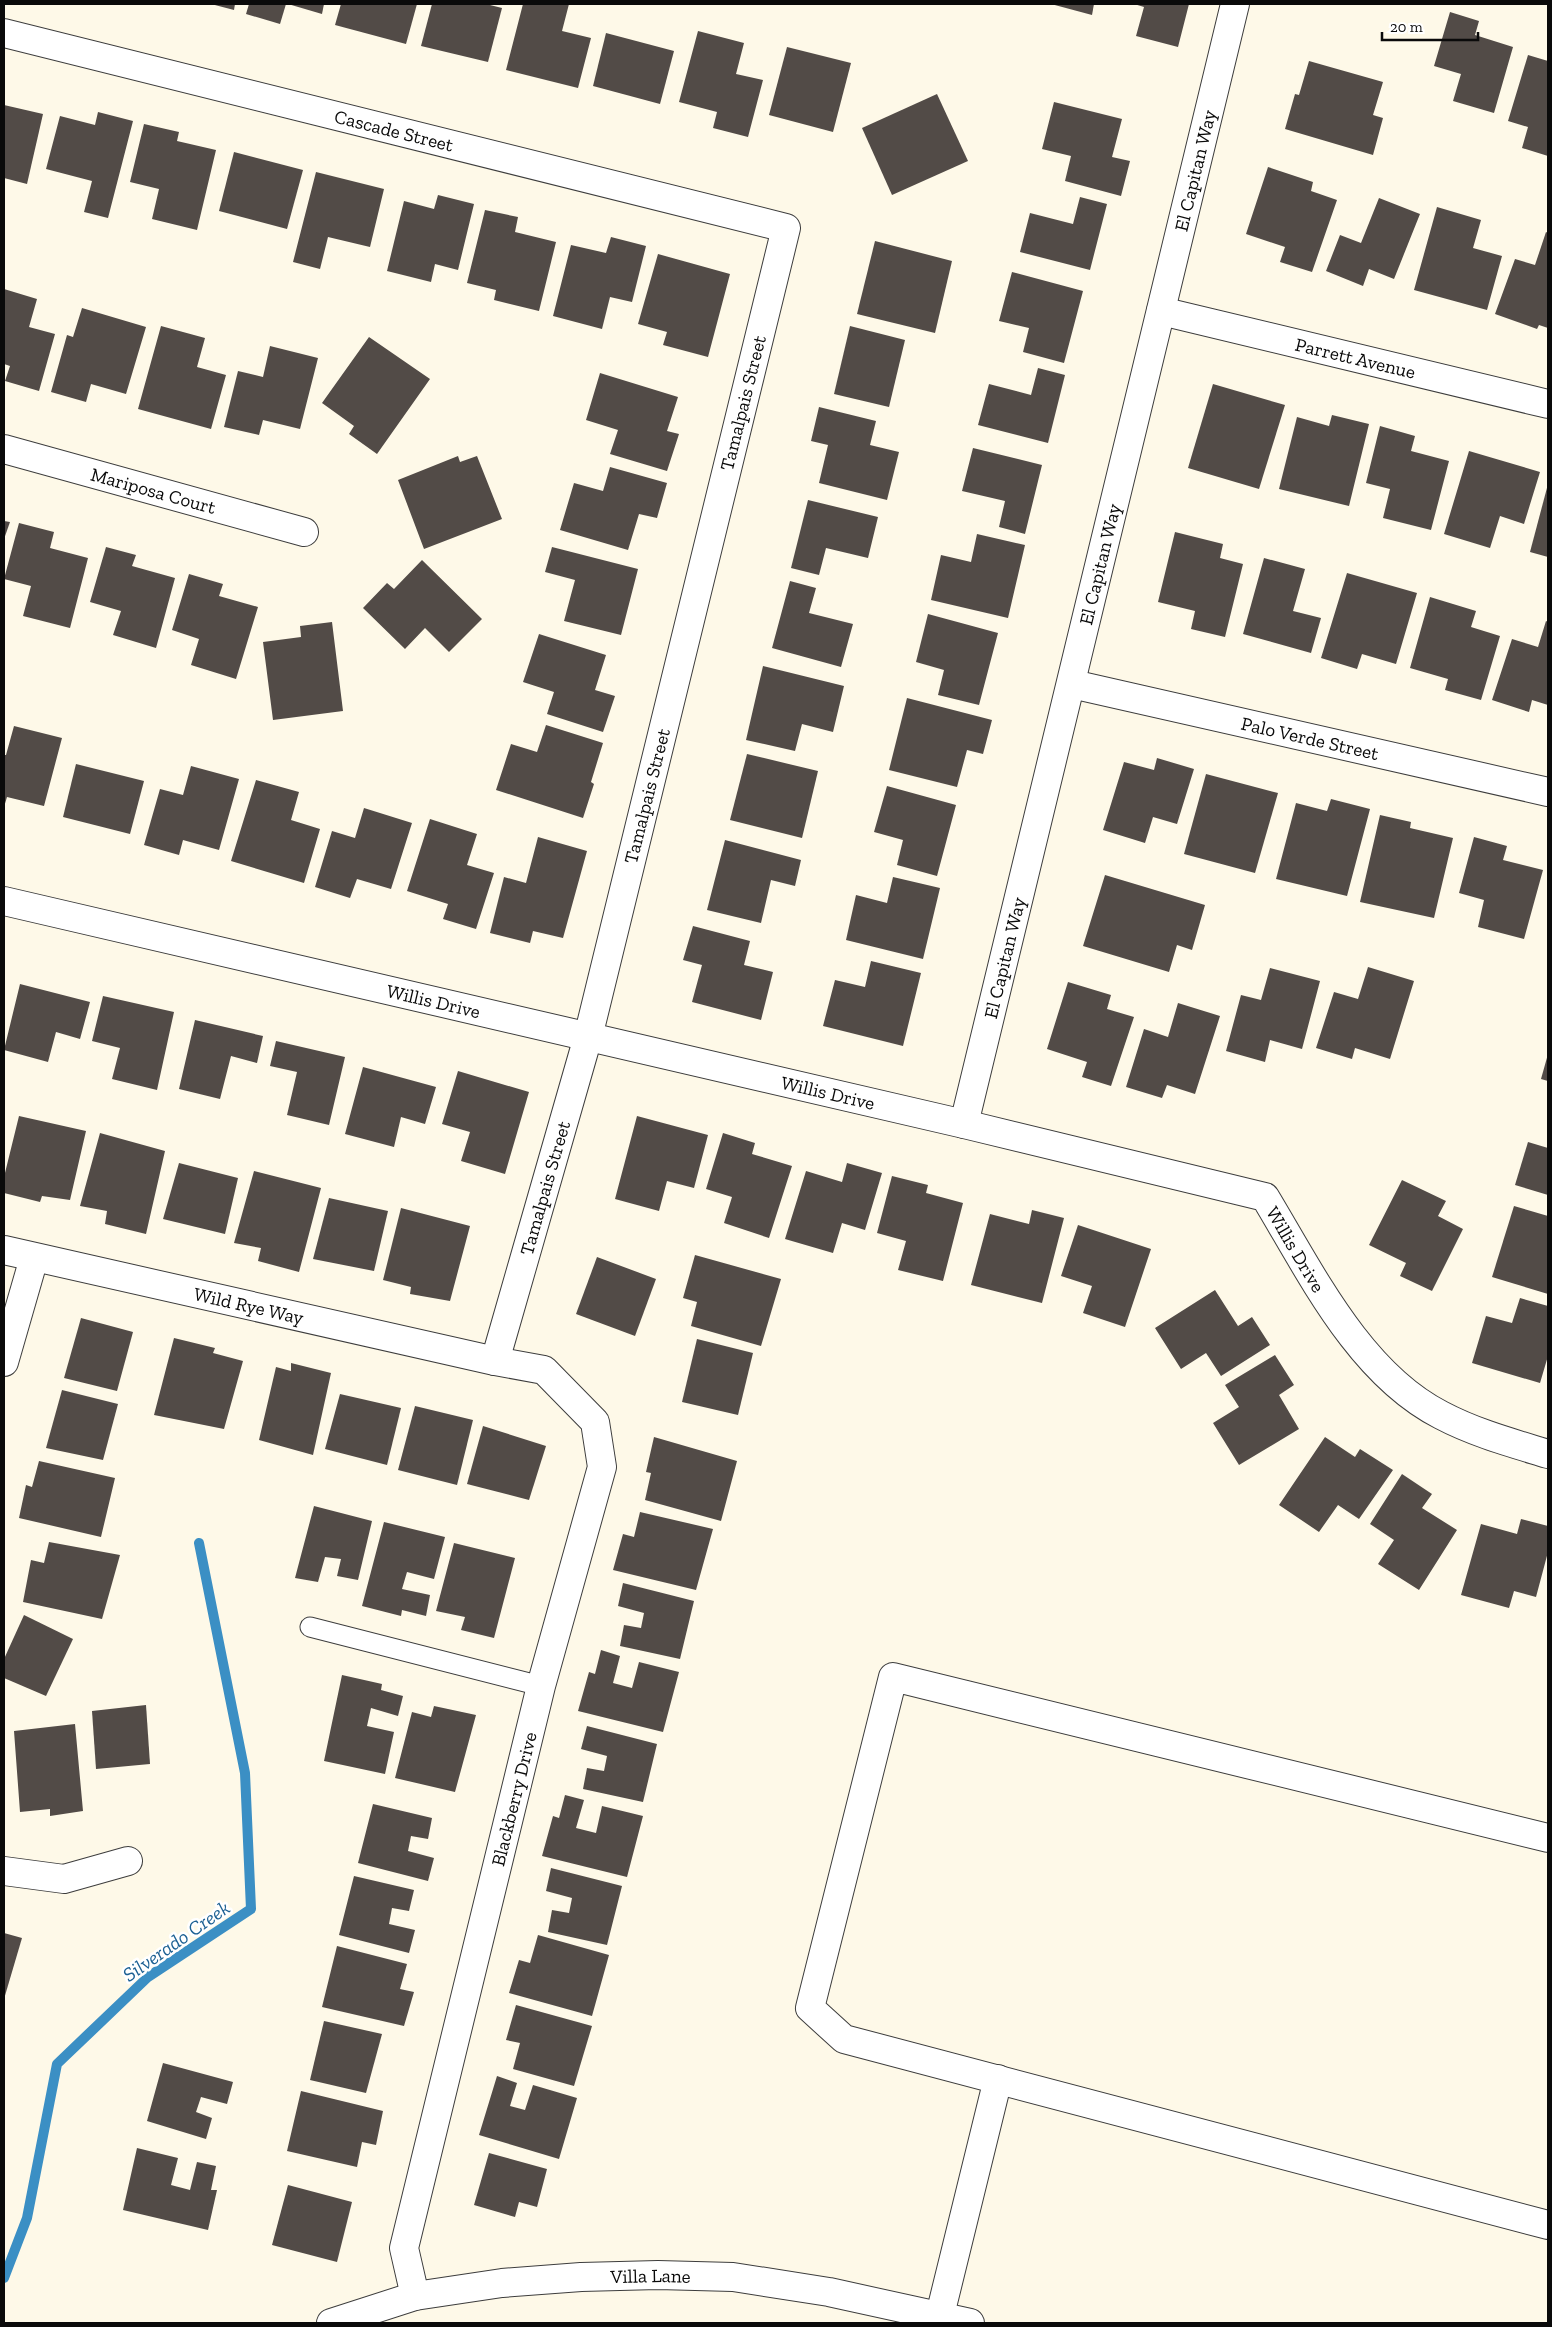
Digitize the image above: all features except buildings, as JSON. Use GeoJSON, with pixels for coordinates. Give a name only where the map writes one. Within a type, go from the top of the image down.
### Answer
{"type":"FeatureCollection","features":[{"type":"Feature","properties":{"kind":"street","name":"El Capitan Way"},"geometry":{"type":"LineString","coordinates":[[964,1124],[1235,4]]}},
{"type":"Feature","properties":{"kind":"street","name":"Cascade Street"},"geometry":{"type":"LineString","coordinates":[[4,33],[786,228]]}},
{"type":"Feature","properties":{"kind":"street","name":"Tamalpais Street"},"geometry":{"type":"LineString","coordinates":[[495,1362],[588,1037],[786,228]]}},
{"type":"Feature","properties":{"kind":"street","name":"Parrett Avenue"},"geometry":{"type":"LineString","coordinates":[[1161,312],[1548,404]]}},
{"type":"Feature","properties":{"kind":"street","name":"Mariposa Court"},"geometry":{"type":"LineString","coordinates":[[4,449],[304,532]]}},
{"type":"Feature","properties":{"kind":"street","name":"Palo Verde Street"},"geometry":{"type":"LineString","coordinates":[[1072,684],[1548,792]]}},
{"type":"Feature","properties":{"kind":"street","name":"Willis Drive"},"geometry":{"type":"LineString","coordinates":[[4,901],[964,1124],[1265,1197],[1327,1298],[1368,1355],[1400,1388],[1440,1415],[1482,1434],[1548,1454]]}},
{"type":"Feature","properties":{"kind":"street","name":"Wild Rye Way"},"geometry":{"type":"LineString","coordinates":[[4,1250],[495,1362]]}},
{"type":"Feature","properties":{"kind":"street"},"geometry":{"type":"LineString","coordinates":[[4,1362],[34,1258]]}},
{"type":"Feature","properties":{"kind":"street","name":"Blackberry Drive"},"geometry":{"type":"LineString","coordinates":[[415,2296],[404,2248],[541,1686],[602,1467],[595,1422],[544,1370],[495,1362]]}},
{"type":"Feature","properties":{"kind":"street"},"geometry":{"type":"LineString","coordinates":[[1548,1838],[893,1677],[810,2008],[844,2039],[1548,2225]]}},
{"type":"Feature","properties":{"kind":"street"},"geometry":{"type":"LineString","coordinates":[[4,1870],[64,1880],[128,1861]]}},
{"type":"Feature","properties":{"kind":"street"},"geometry":{"type":"LineString","coordinates":[[939,2319],[998,2079]]}},
{"type":"Feature","properties":{"kind":"street","name":"Villa Lane"},"geometry":{"type":"LineString","coordinates":[[331,2323],[415,2296],[502,2283],[658,2275],[733,2277],[829,2292],[939,2319],[970,2323]]}},
{"type":"Feature","properties":{"kind":"lane"},"geometry":{"type":"LineString","coordinates":[[310,1627],[541,1686]]}},
{"type":"Feature","properties":{"kind":"waterway","name":"Silverado Creek"},"geometry":{"type":"LineString","coordinates":[[4,2278],[27,2218],[57,2064],[148,1977],[251,1909],[245,1773],[199,1543]]}}]}
